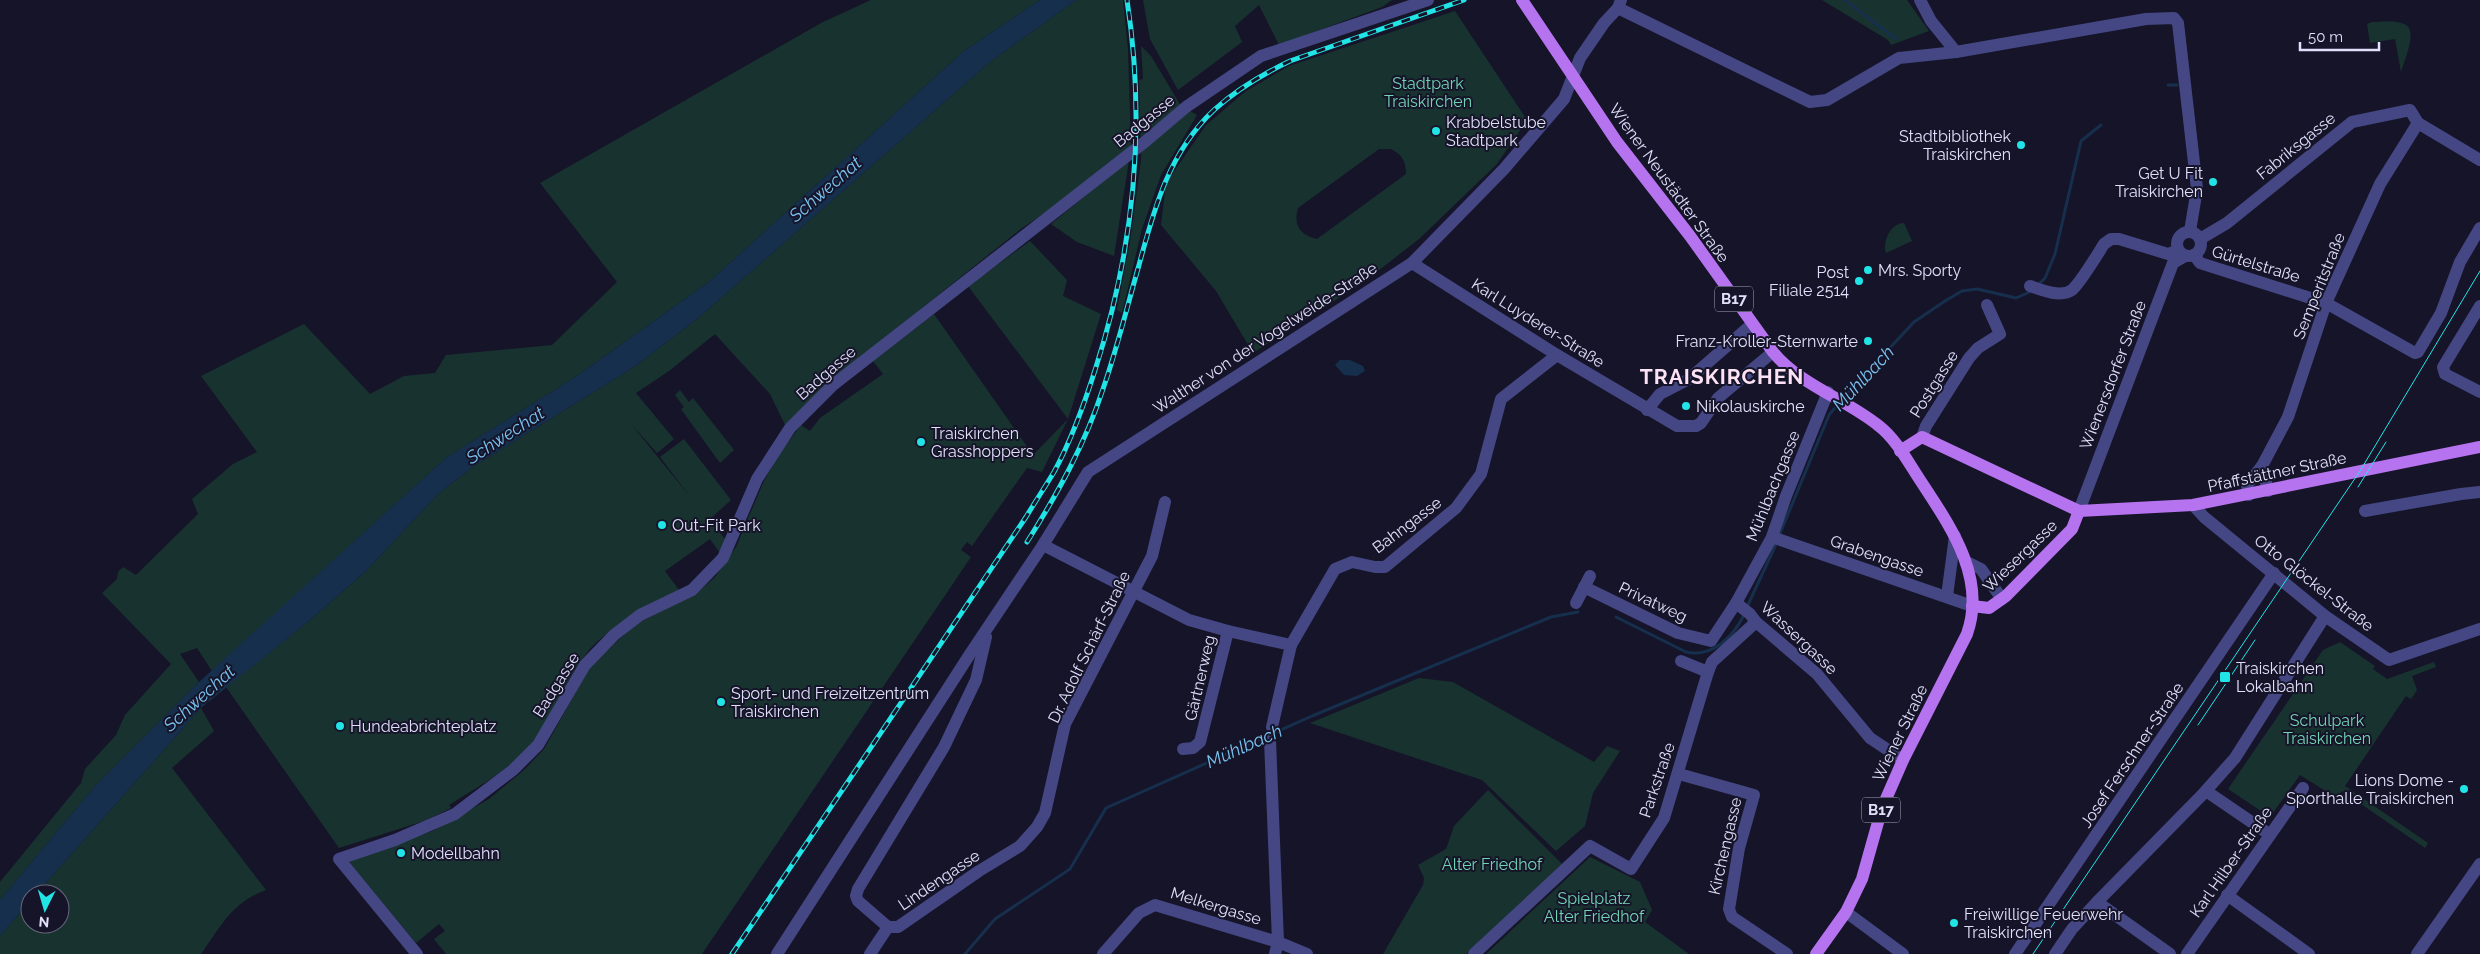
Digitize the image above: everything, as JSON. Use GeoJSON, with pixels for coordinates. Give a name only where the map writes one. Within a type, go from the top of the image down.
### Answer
{"type":"FeatureCollection","features":[{"type":"Feature","properties":{"kind":"main road","name":"Wiener Neustädter Straße"},"geometry":{"type":"LineString","coordinates":[[1522,0],[1572,78],[1617,142],[1690,236],[1773,352],[1799,374],[1881,428],[1900,451],[1955,536],[1967,562],[1972,585],[1972,606]]}},
{"type":"Feature","properties":{"kind":"main road"},"geometry":{"type":"LineString","coordinates":[[1900,451],[1922,436],[2079,511]]}},
{"type":"Feature","properties":{"kind":"main road","name":"Pfaffstättner Straße"},"geometry":{"type":"LineString","coordinates":[[2079,511],[2194,505],[2480,447]]}},
{"type":"Feature","properties":{"kind":"main road","name":"Wiesergasse"},"geometry":{"type":"LineString","coordinates":[[1972,606],[1989,608],[2002,599],[2072,529],[2079,511]]}},
{"type":"Feature","properties":{"kind":"main road","name":"Wiener Straße"},"geometry":{"type":"LineString","coordinates":[[1816,954],[1846,912],[1862,879],[1882,808],[1903,760],[1966,634],[1971,622],[1972,606]]}},
{"type":"Feature","properties":{"kind":"street","name":"Badgasse"},"geometry":{"type":"LineString","coordinates":[[416,954],[339,859],[395,840],[455,814],[513,770],[538,745],[585,665],[614,635],[640,615],[692,590],[724,558],[757,479],[790,428],[833,385],[1146,141],[1186,107],[1261,56],[1428,0]]}},
{"type":"Feature","properties":{"kind":"street"},"geometry":{"type":"LineString","coordinates":[[1920,0],[1930,21],[1956,52]]}},
{"type":"Feature","properties":{"kind":"street","name":"Walther von der Vogelweide-Straße"},"geometry":{"type":"LineString","coordinates":[[777,954],[970,654],[987,632],[1088,472],[1412,263],[1504,169],[1564,99],[1580,58],[1604,23],[1620,4]]}},
{"type":"Feature","properties":{"kind":"street"},"geometry":{"type":"LineString","coordinates":[[1620,4],[1810,102],[1827,100],[1899,58],[1956,52],[2146,19],[2174,18],[2178,23],[2197,189],[2195,235],[2200,248],[2186,254],[2168,254],[2119,239],[2111,239],[2104,244],[2072,290],[2062,293],[2036,288]]}},
{"type":"Feature","properties":{"kind":"street","name":"Fabriksgasse"},"geometry":{"type":"LineString","coordinates":[[2195,235],[2227,223],[2352,122],[2410,110],[2418,123]]}},
{"type":"Feature","properties":{"kind":"street"},"geometry":{"type":"LineString","coordinates":[[2418,123],[2480,160]]}},
{"type":"Feature","properties":{"kind":"street","name":"Semperitstraße"},"geometry":{"type":"LineString","coordinates":[[2249,495],[2247,485],[2262,466],[2288,417],[2326,303],[2380,184],[2418,123]]}},
{"type":"Feature","properties":{"kind":"street","name":"Gürtelstraße"},"geometry":{"type":"LineString","coordinates":[[2186,254],[2200,264],[2326,303],[2411,352],[2418,352],[2441,313],[2460,262],[2480,228]]}},
{"type":"Feature","properties":{"kind":"street"},"geometry":{"type":"LineString","coordinates":[[2186,254],[2176,241],[2181,234],[2195,235]]}},
{"type":"Feature","properties":{"kind":"street","name":"Wienersdorfer Straße"},"geometry":{"type":"LineString","coordinates":[[2079,511],[2173,263],[2186,254]]}},
{"type":"Feature","properties":{"kind":"street","name":"Karl Luyderer-Straße"},"geometry":{"type":"LineString","coordinates":[[1412,263],[1557,355],[1676,426],[1696,426],[1718,398],[1773,352]]}},
{"type":"Feature","properties":{"kind":"street","name":"Postgasse"},"geometry":{"type":"LineString","coordinates":[[1922,436],[1926,426],[1969,358],[1978,348],[2000,334],[1987,305]]}},
{"type":"Feature","properties":{"kind":"street"},"geometry":{"type":"LineString","coordinates":[[2480,306],[2443,367],[2445,374],[2480,392]]}},
{"type":"Feature","properties":{"kind":"street"},"geometry":{"type":"LineString","coordinates":[[1648,410],[1660,394],[1689,379],[1752,325]]}},
{"type":"Feature","properties":{"kind":"street","name":"Bahngasse"},"geometry":{"type":"LineString","coordinates":[[1272,727],[1291,645],[1335,569],[1352,562],[1375,568],[1385,566],[1456,508],[1481,474],[1501,399],[1557,355]]}},
{"type":"Feature","properties":{"kind":"street","name":"Mühlbachgasse"},"geometry":{"type":"LineString","coordinates":[[1708,672],[1712,662],[1747,611],[1777,539],[1786,496],[1831,394]]}},
{"type":"Feature","properties":{"kind":"street"},"geometry":{"type":"LineString","coordinates":[[2262,466],[2268,491]]}},
{"type":"Feature","properties":{"kind":"street"},"geometry":{"type":"LineString","coordinates":[[2365,511],[2480,492]]}},
{"type":"Feature","properties":{"kind":"street","name":"Dr. Adolf Schärf-Straße"},"geometry":{"type":"LineString","coordinates":[[1009,854],[1026,840],[1045,813],[1065,724],[1152,556],[1165,502]]}},
{"type":"Feature","properties":{"kind":"street","name":"Otto Glöckel-Straße"},"geometry":{"type":"LineString","coordinates":[[2194,505],[2204,517],[2325,616],[2389,660],[2480,629]]}},
{"type":"Feature","properties":{"kind":"street"},"geometry":{"type":"LineString","coordinates":[[1947,596],[1955,536]]}},
{"type":"Feature","properties":{"kind":"street","name":"Grabengasse"},"geometry":{"type":"LineString","coordinates":[[1777,539],[1972,606]]}},
{"type":"Feature","properties":{"kind":"street"},"geometry":{"type":"LineString","coordinates":[[1043,545],[1189,620],[1291,645]]}},
{"type":"Feature","properties":{"kind":"street"},"geometry":{"type":"LineString","coordinates":[[1967,562],[1981,569],[2002,599]]}},
{"type":"Feature","properties":{"kind":"street","name":"Josef Ferschner-Straße"},"geometry":{"type":"LineString","coordinates":[[2015,954],[2274,573]]}},
{"type":"Feature","properties":{"kind":"street","name":"Privatweg"},"geometry":{"type":"LineString","coordinates":[[1576,603],[1587,582],[1678,633],[1711,641]]}},
{"type":"Feature","properties":{"kind":"street","name":"Mühlbachgasse"},"geometry":{"type":"LineString","coordinates":[[1711,641],[1747,611]]}},
{"type":"Feature","properties":{"kind":"street","name":"Wassergasse"},"geometry":{"type":"LineString","coordinates":[[1747,611],[1817,674],[1870,738],[1903,760]]}},
{"type":"Feature","properties":{"kind":"street"},"geometry":{"type":"LineString","coordinates":[[2055,954],[2072,929],[2206,791],[2235,758],[2325,616]]}},
{"type":"Feature","properties":{"kind":"street","name":"Gärtnerweg"},"geometry":{"type":"LineString","coordinates":[[1183,750],[1193,748],[1200,742],[1228,631]]}},
{"type":"Feature","properties":{"kind":"street","name":"Walther von der Vogelweide-Straße"},"geometry":{"type":"LineString","coordinates":[[888,927],[858,901],[856,896],[858,889],[944,747],[976,680],[987,632]]}},
{"type":"Feature","properties":{"kind":"street"},"geometry":{"type":"LineString","coordinates":[[1681,661],[1708,672]]}},
{"type":"Feature","properties":{"kind":"street","name":"Parkstraße"},"geometry":{"type":"LineString","coordinates":[[1474,954],[1590,846],[1631,869],[1664,818],[1679,774],[1708,672]]}},
{"type":"Feature","properties":{"kind":"street"},"geometry":{"type":"LineString","coordinates":[[1270,740],[1277,948]]}},
{"type":"Feature","properties":{"kind":"street","name":"Kirchengasse"},"geometry":{"type":"LineString","coordinates":[[1679,774],[1754,795],[1739,848],[1729,909],[1732,917],[1787,954]]}},
{"type":"Feature","properties":{"kind":"street","name":"Karl Hilber-Straße"},"geometry":{"type":"LineString","coordinates":[[2187,954],[2302,788]]}},
{"type":"Feature","properties":{"kind":"street"},"geometry":{"type":"LineString","coordinates":[[2206,791],[2269,834]]}},
{"type":"Feature","properties":{"kind":"street","name":"Lindengasse"},"geometry":{"type":"LineString","coordinates":[[870,954],[888,927],[898,927],[979,870],[1009,854]]}},
{"type":"Feature","properties":{"kind":"street"},"geometry":{"type":"LineString","coordinates":[[2417,954],[2480,864]]}},
{"type":"Feature","properties":{"kind":"street"},"geometry":{"type":"LineString","coordinates":[[2227,896],[2309,954]]}},
{"type":"Feature","properties":{"kind":"street"},"geometry":{"type":"LineString","coordinates":[[2097,902],[2170,954]]}},
{"type":"Feature","properties":{"kind":"street","name":"Melkergasse"},"geometry":{"type":"LineString","coordinates":[[1103,954],[1139,914],[1155,905],[1277,948],[1307,954]]}},
{"type":"Feature","properties":{"kind":"street"},"geometry":{"type":"LineString","coordinates":[[1846,912],[1903,954]]}},
{"type":"Feature","properties":{"kind":"green space"},"geometry":{"type":"Polygon","coordinates":[[[871,0],[1040,0],[964,51],[709,282],[574,378],[447,457],[212,671],[197,648],[180,654],[199,682],[95,786],[0,900],[0,882],[81,783],[85,769],[116,735],[125,715],[171,664],[102,593],[117,579],[118,572],[123,567],[136,575],[198,514],[192,499],[233,464],[257,452],[201,376],[304,324],[370,394],[404,376],[435,373],[446,355],[552,345],[617,282],[540,183],[823,22],[871,0]]]}},
{"type":"Feature","properties":{"kind":"green space"},"geometry":{"type":"Polygon","coordinates":[[[1076,0],[1123,0],[1128,50],[1131,148],[1022,228],[833,379],[785,425],[770,394],[715,334],[669,371],[636,393],[674,439],[657,453],[631,424],[691,498],[660,457],[684,439],[731,500],[709,520],[727,541],[720,553],[710,539],[665,571],[679,590],[629,618],[594,645],[577,667],[542,730],[524,752],[508,767],[449,805],[451,808],[424,821],[339,848],[226,687],[310,620],[366,571],[438,494],[470,469],[634,367],[697,319],[990,62],[1076,0]]]}},
{"type":"Feature","properties":{"kind":"green space"},"geometry":{"type":"Polygon","coordinates":[[[1143,0],[1392,0],[1382,7],[1279,45],[1259,5],[1235,26],[1242,42],[1178,90],[1150,39],[1143,0]]]}},
{"type":"Feature","properties":{"kind":"green space"},"geometry":{"type":"Polygon","coordinates":[[[1822,0],[1907,0],[1929,31],[1891,45],[1888,40],[1822,0]]]}},
{"type":"Feature","properties":{"kind":"green space","name":"Stadtpark Traiskirchen"},"geometry":{"type":"Polygon","coordinates":[[[1455,11],[1527,120],[1497,164],[1419,239],[1365,281],[1253,353],[1216,291],[1161,225],[1166,183],[1206,125],[1246,91],[1289,66],[1455,11]],[[1379,149],[1298,208],[1296,219],[1302,232],[1317,239],[1406,174],[1404,162],[1395,151],[1379,149]]]}},
{"type":"Feature","properties":{"kind":"green space"},"geometry":{"type":"Polygon","coordinates":[[[2372,22],[2396,22],[2408,27],[2410,32],[2409,46],[2401,72],[2395,39],[2370,43],[2367,24],[2372,22]]]}},
{"type":"Feature","properties":{"kind":"green space"},"geometry":{"type":"Polygon","coordinates":[[[1141,46],[1151,56],[1181,106],[1197,115],[1161,175],[1142,229],[1122,313],[1117,310],[1130,242],[1141,160],[1139,80],[1143,79],[1141,46]]]}},
{"type":"Feature","properties":{"kind":"green space"},"geometry":{"type":"Polygon","coordinates":[[[1129,160],[1114,256],[1077,242],[1051,224],[1129,160]]]}},
{"type":"Feature","properties":{"kind":"green space"},"geometry":{"type":"Polygon","coordinates":[[[1904,223],[1912,241],[1886,253],[1885,243],[1892,229],[1904,223]]]}},
{"type":"Feature","properties":{"kind":"green space"},"geometry":{"type":"Polygon","coordinates":[[[1030,241],[1067,280],[1063,296],[1101,314],[1068,419],[968,286],[1030,241]]]}},
{"type":"Feature","properties":{"kind":"green space","name":"Sport- und Freizeitzentrum Traiskirchen"},"geometry":{"type":"Polygon","coordinates":[[[934,314],[1033,455],[1068,419],[1042,472],[1027,468],[972,546],[967,542],[961,550],[971,557],[702,954],[446,954],[434,939],[445,931],[439,924],[416,943],[350,864],[351,860],[432,831],[489,799],[524,770],[544,749],[591,665],[636,624],[698,592],[715,577],[736,547],[763,483],[779,454],[801,425],[810,431],[820,418],[883,374],[873,361],[934,314]]]}},
{"type":"Feature","properties":{"kind":"green space"},"geometry":{"type":"Polygon","coordinates":[[[680,390],[689,402],[693,398],[734,450],[720,463],[681,409],[684,407],[675,395],[680,390]]]}},
{"type":"Feature","properties":{"kind":"green space","name":"Schulpark Traiskirchen"},"geometry":{"type":"Polygon","coordinates":[[[2340,642],[2375,666],[2373,669],[2387,679],[2434,662],[2436,667],[2412,676],[2417,690],[2411,699],[2406,696],[2345,786],[2428,843],[2425,848],[2342,791],[2337,798],[2300,775],[2270,817],[2228,789],[2323,650],[2340,642]]]}},
{"type":"Feature","properties":{"kind":"green space"},"geometry":{"type":"Polygon","coordinates":[[[1419,678],[1453,682],[1594,762],[1607,746],[1620,751],[1593,793],[1585,826],[1556,851],[1482,780],[1310,723],[1419,678]]]}},
{"type":"Feature","properties":{"kind":"green space"},"geometry":{"type":"Polygon","coordinates":[[[201,708],[214,731],[172,768],[266,890],[244,901],[236,908],[221,925],[201,954],[0,954],[0,936],[20,913],[20,934],[70,934],[70,884],[45,884],[201,708]]]}},
{"type":"Feature","properties":{"kind":"green space","name":"Alter Friedhof"},"geometry":{"type":"Polygon","coordinates":[[[1488,790],[1562,864],[1466,954],[1383,954],[1423,885],[1424,878],[1418,865],[1446,849],[1454,826],[1488,790]]]}},
{"type":"Feature","properties":{"kind":"green space","name":"Spielplatz Alter Friedhof"},"geometry":{"type":"Polygon","coordinates":[[[1590,857],[1640,882],[1652,910],[1645,922],[1689,954],[1486,954],[1590,857]]]}},
{"type":"Feature","properties":{"kind":"water","name":"Schwechat"},"geometry":{"type":"Polygon","coordinates":[[[1040,0],[1076,0],[990,62],[697,319],[634,367],[470,469],[438,494],[366,571],[310,620],[201,708],[45,884],[20,884],[20,913],[0,936],[0,900],[95,786],[199,682],[447,457],[574,378],[709,282],[964,51],[1040,0]]]}},
{"type":"Feature","properties":{"kind":"water"},"geometry":{"type":"Polygon","coordinates":[[[1340,360],[1350,360],[1363,366],[1365,371],[1357,376],[1344,375],[1335,365],[1340,360]]]}},
{"type":"Feature","properties":{"kind":"waterway"},"geometry":{"type":"LineString","coordinates":[[1845,0],[1896,39]]}},
{"type":"Feature","properties":{"kind":"waterway","name":"Mühlbach"},"geometry":{"type":"LineString","coordinates":[[2168,85],[2177,85]]}},
{"type":"Feature","properties":{"kind":"waterway","name":"Mühlbach"},"geometry":{"type":"LineString","coordinates":[[2038,285],[2045,278],[2055,254],[2081,141],[2101,125]]}},
{"type":"Feature","properties":{"kind":"waterway","name":"Mühlbach"},"geometry":{"type":"LineString","coordinates":[[1843,398],[1914,322],[1962,291],[1977,289],[2016,298],[2032,291]]}},
{"type":"Feature","properties":{"kind":"waterway","name":"Mühlbach"},"geometry":{"type":"LineString","coordinates":[[1779,536],[1829,415],[1839,403]]}},
{"type":"Feature","properties":{"kind":"waterway","name":"Mühlbach"},"geometry":{"type":"LineString","coordinates":[[1747,607],[1777,542]]}},
{"type":"Feature","properties":{"kind":"waterway","name":"Mühlbach"},"geometry":{"type":"LineString","coordinates":[[965,954],[995,919],[1070,869],[1106,808],[1312,716],[1551,617],[1578,612]]}},
{"type":"Feature","properties":{"kind":"waterway","name":"Mühlbach"},"geometry":{"type":"LineString","coordinates":[[1616,617],[1686,652],[1696,653],[1713,649],[1721,644],[1734,631],[1744,615]]}},
{"type":"Feature","properties":{"kind":"tram line"},"geometry":{"type":"LineString","coordinates":[[2033,954],[2360,471],[2480,271]]}},
{"type":"Feature","properties":{"kind":"tram line"},"geometry":{"type":"LineString","coordinates":[[2358,487],[2386,442]]}},
{"type":"Feature","properties":{"kind":"tram line"},"geometry":{"type":"LineString","coordinates":[[2198,725],[2255,640]]}},
{"type":"Feature","properties":{"kind":"railway"},"geometry":{"type":"LineString","coordinates":[[732,954],[1026,517],[1054,472],[1072,434],[1092,380],[1109,322],[1120,277],[1128,231],[1136,139],[1136,92],[1127,0]]}},
{"type":"Feature","properties":{"kind":"railway"},"geometry":{"type":"LineString","coordinates":[[1027,542],[1060,487],[1088,429],[1113,359],[1157,202],[1174,163],[1198,126],[1231,96],[1260,77],[1290,61],[1464,0]]}},
{"type":"Feature","properties":{"kind":"place","name":"Krabbelstube Stadtpark"},"geometry":{"type":"Point","coordinates":[1436,131]}},
{"type":"Feature","properties":{"kind":"place","name":"Stadtbibliothek Traiskirchen"},"geometry":{"type":"Point","coordinates":[2021,145]}},
{"type":"Feature","properties":{"kind":"place","name":"Get U Fit Traiskirchen"},"geometry":{"type":"Point","coordinates":[2213,182]}},
{"type":"Feature","properties":{"kind":"place","name":"Mrs. Sporty"},"geometry":{"type":"Point","coordinates":[1868,270]}},
{"type":"Feature","properties":{"kind":"place","name":"Post Filiale 2514"},"geometry":{"type":"Point","coordinates":[1859,281]}},
{"type":"Feature","properties":{"kind":"place","name":"Franz-Kroller-Sternwarte"},"geometry":{"type":"Point","coordinates":[1868,341]}},
{"type":"Feature","properties":{"kind":"place","name":"Nikolauskirche"},"geometry":{"type":"Point","coordinates":[1686,406]}},
{"type":"Feature","properties":{"kind":"place","name":"Traiskirchen Grasshoppers"},"geometry":{"type":"Point","coordinates":[921,442]}},
{"type":"Feature","properties":{"kind":"place","name":"Out-Fit Park"},"geometry":{"type":"Point","coordinates":[662,525]}},
{"type":"Feature","properties":{"kind":"place","name":"Traiskirchen Lokalbahn"},"geometry":{"type":"Point","coordinates":[2225,677]}},
{"type":"Feature","properties":{"kind":"place","name":"Sport- und Freizeitzentrum Traiskirchen"},"geometry":{"type":"Point","coordinates":[721,702]}},
{"type":"Feature","properties":{"kind":"place","name":"Hundeabrichteplatz"},"geometry":{"type":"Point","coordinates":[340,726]}},
{"type":"Feature","properties":{"kind":"place","name":"Lions Dome - Sporthalle Traiskirchen"},"geometry":{"type":"Point","coordinates":[2464,789]}},
{"type":"Feature","properties":{"kind":"place","name":"Modellbahn"},"geometry":{"type":"Point","coordinates":[401,853]}},
{"type":"Feature","properties":{"kind":"place","name":"Freiwillige Feuerwehr Traiskirchen"},"geometry":{"type":"Point","coordinates":[1954,923]}},
{"type":"Feature","properties":{"kind":"district","name":"TRAISKIRCHEN"},"geometry":{"type":"Point","coordinates":[1722,376]}}]}
